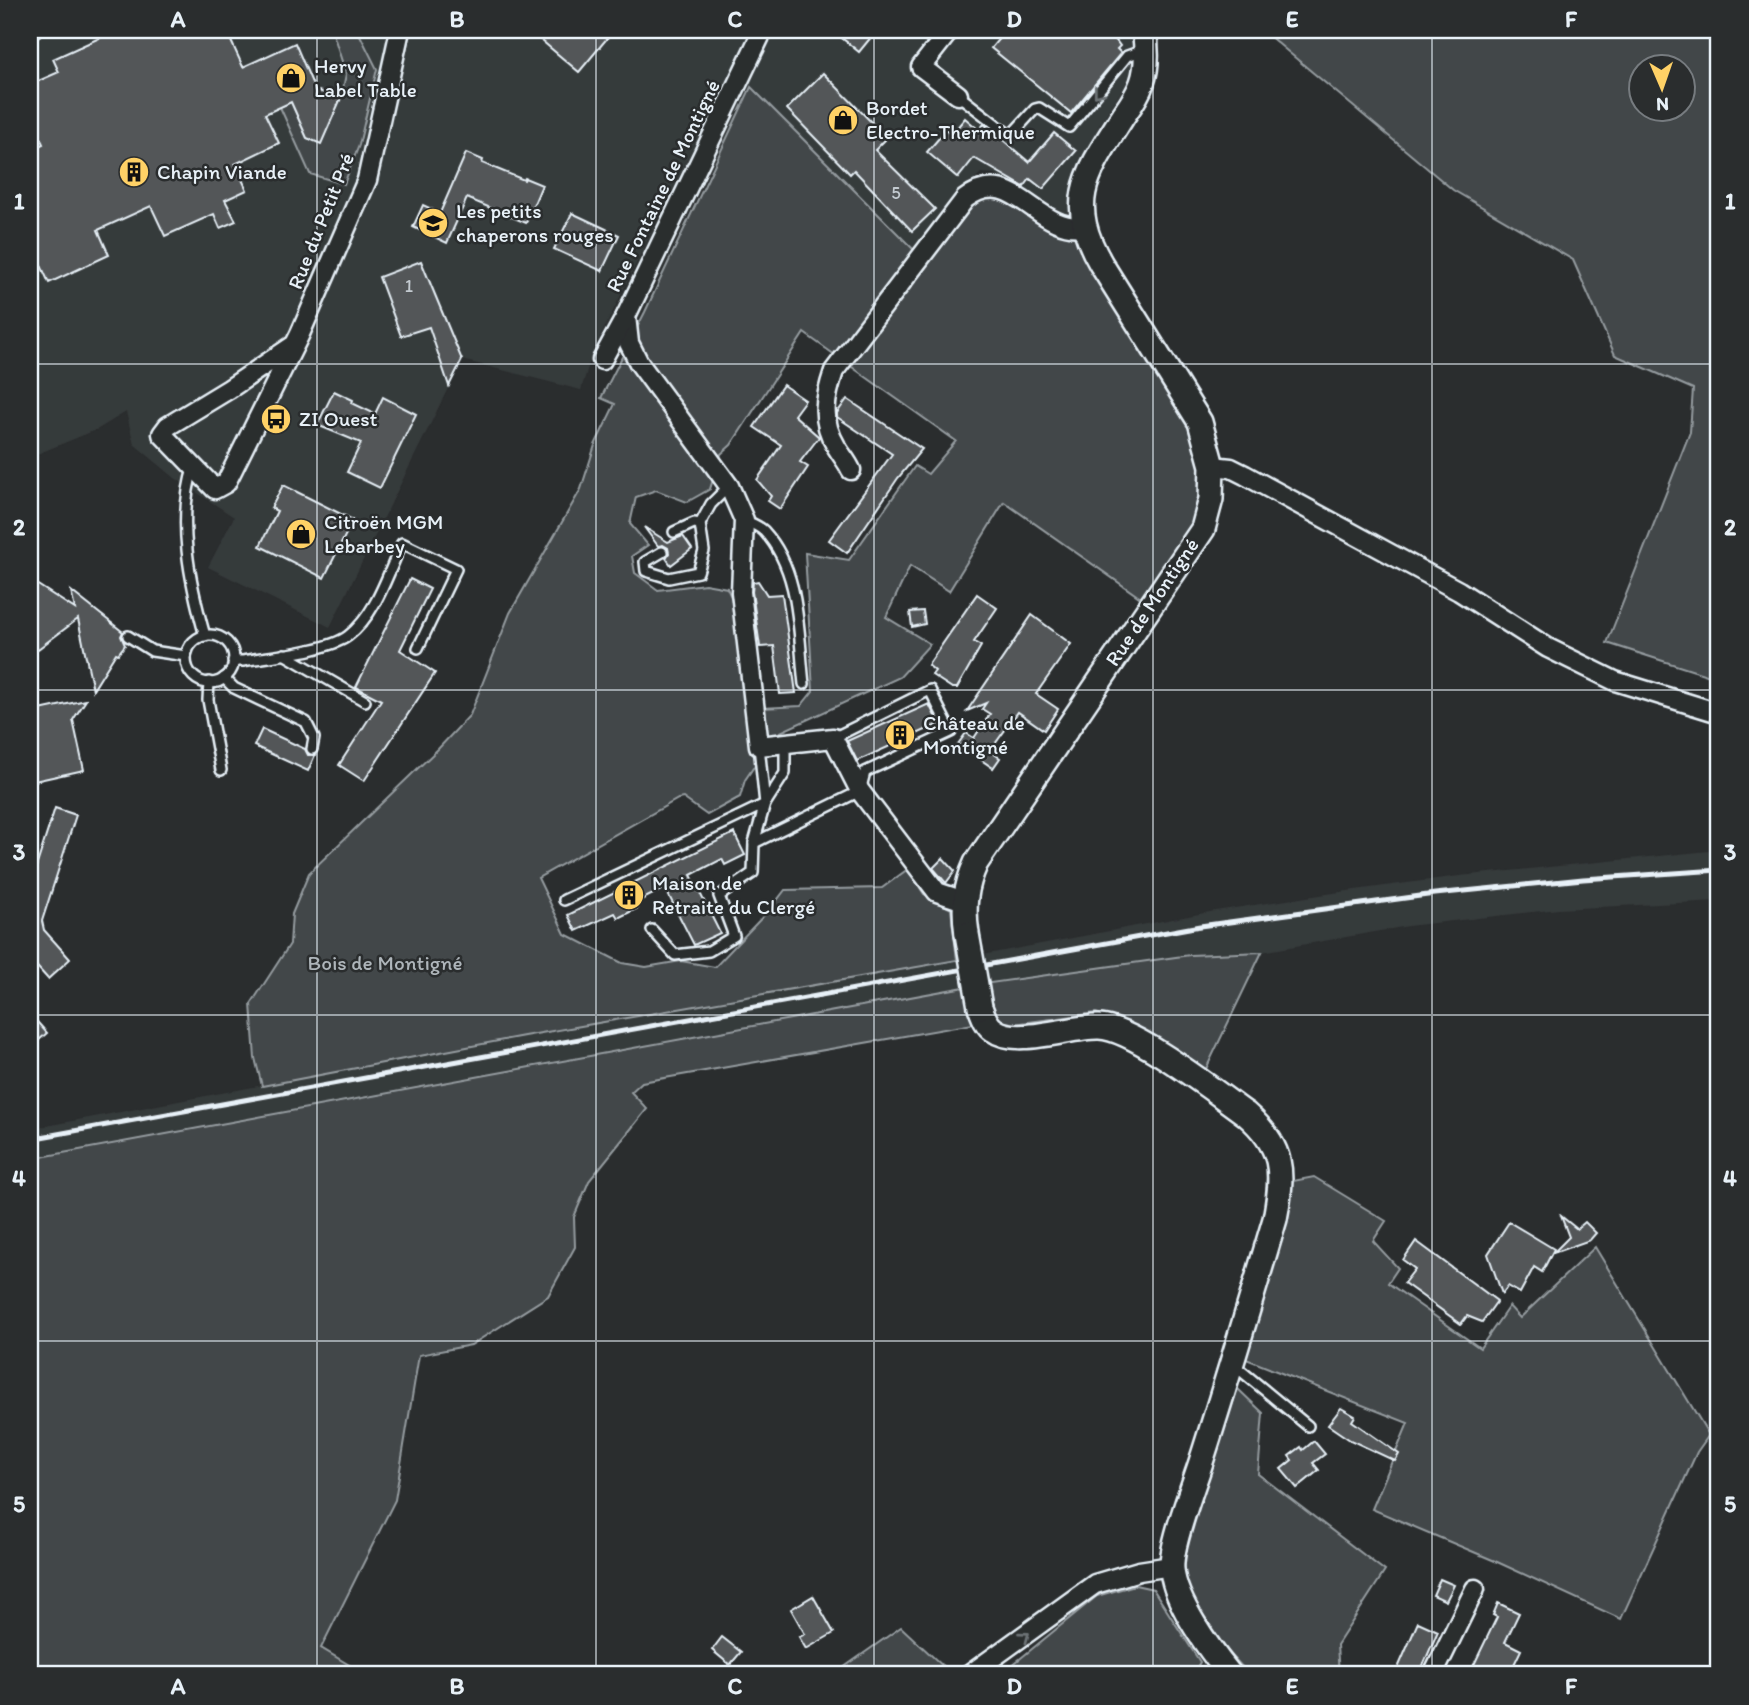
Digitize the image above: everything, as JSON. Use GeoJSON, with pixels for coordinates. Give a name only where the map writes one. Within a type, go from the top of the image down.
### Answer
{"type":"FeatureCollection","features":[{"type":"Feature","properties":{"kind":"street","name":"Rue du Petit Pré"},"geometry":{"type":"LineString","coordinates":[[294,345],[168,426],[162,434],[215,488],[226,483],[294,345],[367,180],[401,30]]}},
{"type":"Feature","properties":{"kind":"street","name":"Rue Fontaine de Montigné"},"geometry":{"type":"LineString","coordinates":[[602,360],[626,316],[763,30]]}},
{"type":"Feature","properties":{"kind":"street"},"geometry":{"type":"LineString","coordinates":[[950,30],[921,67],[958,95]]}},
{"type":"Feature","properties":{"kind":"street","name":"Rue de Montigné"},"geometry":{"type":"LineString","coordinates":[[1146,35],[1142,84],[1088,174],[1082,200],[1084,226],[1091,247],[1101,264],[1200,422],[1212,467],[1211,499],[1203,528],[975,863],[964,901],[980,1007],[993,1030],[1011,1037],[1100,1027],[1115,1029],[1137,1039],[1246,1114],[1263,1129],[1272,1143],[1278,1158],[1279,1198],[1233,1363]]}},
{"type":"Feature","properties":{"kind":"street"},"geometry":{"type":"LineString","coordinates":[[851,470],[836,446],[825,416],[824,400],[834,371],[965,199],[986,188],[1003,189],[1054,221],[1069,227],[1084,226]]}},
{"type":"Feature","properties":{"kind":"street"},"geometry":{"type":"LineString","coordinates":[[626,316],[629,343],[639,363],[729,486],[744,520],[741,592],[759,746],[833,738],[860,790],[937,892],[964,901]]}},
{"type":"Feature","properties":{"kind":"street"},"geometry":{"type":"LineString","coordinates":[[1212,467],[1231,468],[1245,475],[1459,591],[1548,648],[1615,681],[1719,713]]}},
{"type":"Feature","properties":{"kind":"street"},"geometry":{"type":"LineString","coordinates":[[1230,1675],[1210,1650],[1182,1602],[1174,1585],[1171,1566],[1185,1511],[1233,1363]]}},
{"type":"Feature","properties":{"kind":"street"},"geometry":{"type":"LineString","coordinates":[[969,1675],[1095,1584],[1139,1571],[1171,1566]]}},
{"type":"Feature","properties":{"kind":"street"},"geometry":{"type":"LineString","coordinates":[[1433,1675],[1475,1589]]}},
{"type":"Feature","properties":{"kind":"lane"},"geometry":{"type":"LineString","coordinates":[[958,95],[1007,133],[1017,131],[1035,109],[1039,108],[1069,127],[1127,56],[1139,50],[1146,35]]}},
{"type":"Feature","properties":{"kind":"lane"},"geometry":{"type":"LineString","coordinates":[[194,466],[187,484],[187,564],[205,636]]}},
{"type":"Feature","properties":{"kind":"lane"},"geometry":{"type":"LineString","coordinates":[[662,552],[645,562],[646,571],[669,578],[698,572],[704,551],[700,524],[711,505],[729,486]]}},
{"type":"Feature","properties":{"kind":"lane"},"geometry":{"type":"LineString","coordinates":[[744,520],[762,529],[783,558],[792,579],[804,684]]}},
{"type":"Feature","properties":{"kind":"lane"},"geometry":{"type":"LineString","coordinates":[[674,533],[694,523],[700,524]]}},
{"type":"Feature","properties":{"kind":"lane"},"geometry":{"type":"LineString","coordinates":[[233,660],[322,647],[348,636],[369,613],[402,542],[456,569],[418,648]]}},
{"type":"Feature","properties":{"kind":"lane"},"geometry":{"type":"LineString","coordinates":[[212,635],[225,641],[230,646],[233,660],[232,667],[224,678],[209,682],[201,681],[189,671],[186,656],[196,639],[205,636],[212,635]]}},
{"type":"Feature","properties":{"kind":"lane"},"geometry":{"type":"LineString","coordinates":[[128,636],[152,651],[186,656]]}},
{"type":"Feature","properties":{"kind":"lane"},"geometry":{"type":"LineString","coordinates":[[284,654],[365,701]]}},
{"type":"Feature","properties":{"kind":"lane"},"geometry":{"type":"LineString","coordinates":[[224,678],[234,688],[306,722],[314,738],[312,748]]}},
{"type":"Feature","properties":{"kind":"lane"},"geometry":{"type":"LineString","coordinates":[[209,682],[208,700],[221,771]]}},
{"type":"Feature","properties":{"kind":"lane"},"geometry":{"type":"LineString","coordinates":[[754,844],[860,790],[865,772],[951,732],[930,690],[833,738]]}},
{"type":"Feature","properties":{"kind":"lane"},"geometry":{"type":"LineString","coordinates":[[652,930],[675,955],[709,951],[734,936],[719,896],[753,873],[754,844],[765,804],[785,773],[785,743]]}},
{"type":"Feature","properties":{"kind":"lane"},"geometry":{"type":"LineString","coordinates":[[759,746],[765,804]]}},
{"type":"Feature","properties":{"kind":"lane"},"geometry":{"type":"LineString","coordinates":[[564,900],[765,804]]}},
{"type":"Feature","properties":{"kind":"lane"},"geometry":{"type":"LineString","coordinates":[[1233,1363],[1308,1426]]}},
{"type":"Feature","properties":{"kind":"shaded area"},"geometry":{"type":"Polygon","coordinates":[[[30,30],[1132,30],[1135,36],[1135,62],[1127,83],[1100,124],[1085,155],[1066,218],[995,174],[981,173],[961,192],[914,251],[732,69],[592,354],[581,390],[462,360],[330,627],[208,567],[234,517],[175,478],[134,444],[126,412],[98,429],[30,457],[30,30]]]}},
{"type":"Feature","properties":{"kind":"shaded area"},"geometry":{"type":"Polygon","coordinates":[[[1719,850],[1719,901],[1559,909],[1408,926],[1262,952],[1190,955],[983,984],[977,956],[1215,911],[1340,892],[1459,876],[1719,850]]]}},
{"type":"Feature","properties":{"kind":"shaded area"},"geometry":{"type":"Polygon","coordinates":[[[965,959],[970,986],[30,1159],[30,1129],[524,1036],[965,959]]]}},
{"type":"Feature","properties":{"kind":"green space"},"geometry":{"type":"Polygon","coordinates":[[[332,30],[358,31],[377,69],[359,145],[344,184],[310,174],[280,107],[291,102],[307,138],[321,143],[341,98],[346,74],[332,30]]]}},
{"type":"Feature","properties":{"kind":"green space"},"geometry":{"type":"Polygon","coordinates":[[[1262,30],[1719,30],[1719,679],[1607,643],[1690,432],[1693,389],[1615,355],[1573,260],[1453,190],[1262,30]]]}},
{"type":"Feature","properties":{"kind":"green space","name":"Bois de Montigné"},"geometry":{"type":"Polygon","coordinates":[[[751,87],[922,258],[970,201],[1002,193],[1078,236],[1082,255],[1195,433],[1207,482],[1194,527],[1145,601],[1004,502],[949,591],[910,566],[886,617],[930,644],[900,677],[776,734],[745,780],[740,797],[707,815],[683,798],[678,799],[538,878],[565,934],[622,963],[646,967],[681,961],[715,967],[785,890],[882,888],[908,869],[924,894],[951,909],[957,960],[524,1036],[262,1086],[255,1058],[251,1004],[290,944],[292,914],[309,873],[470,715],[510,613],[581,489],[595,445],[615,404],[601,398],[645,312],[751,87]],[[804,333],[731,445],[721,454],[710,489],[687,502],[656,490],[636,497],[630,524],[648,545],[632,556],[635,573],[658,590],[705,584],[727,588],[737,610],[762,708],[801,706],[813,691],[805,553],[849,560],[915,466],[928,474],[956,441],[804,333]]]}},
{"type":"Feature","properties":{"kind":"green space"},"geometry":{"type":"Polygon","coordinates":[[[1262,952],[1205,1071],[1133,1025],[1096,1013],[1007,1025],[992,1015],[983,984],[1190,955],[1262,952]]]}},
{"type":"Feature","properties":{"kind":"green space"},"geometry":{"type":"Polygon","coordinates":[[[970,986],[975,1008],[973,1024],[642,1082],[631,1092],[647,1109],[589,1181],[574,1217],[575,1247],[548,1296],[471,1345],[419,1355],[395,1500],[321,1648],[366,1675],[30,1675],[30,1159],[970,986]]]}},
{"type":"Feature","properties":{"kind":"green space"},"geometry":{"type":"Polygon","coordinates":[[[1314,1177],[1386,1221],[1373,1241],[1398,1268],[1388,1283],[1480,1348],[1509,1306],[1520,1318],[1595,1247],[1709,1435],[1697,1452],[1621,1619],[1495,1561],[1372,1509],[1408,1423],[1246,1359],[1293,1181],[1314,1177]]]}},
{"type":"Feature","properties":{"kind":"green space"},"geometry":{"type":"Polygon","coordinates":[[[1238,1389],[1263,1413],[1258,1474],[1385,1571],[1337,1645],[1339,1675],[1250,1675],[1203,1619],[1185,1579],[1184,1563],[1194,1515],[1238,1389]]]}},
{"type":"Feature","properties":{"kind":"green space"},"geometry":{"type":"Polygon","coordinates":[[[1135,1585],[1153,1589],[1200,1662],[1193,1675],[1000,1675],[1097,1596],[1135,1585]]]}},
{"type":"Feature","properties":{"kind":"green space"},"geometry":{"type":"Polygon","coordinates":[[[901,1627],[946,1669],[936,1675],[833,1675],[901,1627]]]}},
{"type":"Feature","properties":{"kind":"building","name":"Chapin Viande"},"geometry":{"type":"Polygon","coordinates":[[[117,30],[226,30],[243,67],[295,43],[315,90],[341,98],[321,144],[307,138],[291,102],[265,114],[279,143],[235,164],[247,190],[225,200],[236,221],[220,228],[214,214],[165,236],[151,206],[98,230],[109,255],[49,283],[30,241],[30,150],[43,144],[30,115],[30,96],[36,82],[59,72],[53,59],[117,30]]]}},
{"type":"Feature","properties":{"kind":"building"},"geometry":{"type":"Polygon","coordinates":[[[529,30],[614,30],[579,72],[529,30]]]}},
{"type":"Feature","properties":{"kind":"building"},"geometry":{"type":"Polygon","coordinates":[[[832,30],[877,30],[859,52],[832,30]]]}},
{"type":"Feature","properties":{"kind":"building"},"geometry":{"type":"Polygon","coordinates":[[[1006,30],[1108,30],[1120,46],[1117,49],[1121,53],[1071,113],[991,48],[1006,30]]]}},
{"type":"Feature","properties":{"kind":"building"},"geometry":{"type":"Polygon","coordinates":[[[823,73],[887,138],[875,150],[935,209],[912,231],[854,170],[850,174],[787,109],[823,73]]]}},
{"type":"Feature","properties":{"kind":"building"},"geometry":{"type":"Polygon","coordinates":[[[965,118],[979,130],[984,124],[1029,162],[1054,133],[1076,151],[1043,189],[1030,179],[1024,187],[974,158],[958,178],[927,152],[946,130],[951,135],[965,118]]]}},
{"type":"Feature","properties":{"kind":"building"},"geometry":{"type":"Polygon","coordinates":[[[466,153],[483,160],[482,163],[542,185],[526,223],[467,198],[447,243],[413,227],[423,205],[440,213],[466,153]]]}},
{"type":"Feature","properties":{"kind":"building"},"geometry":{"type":"Polygon","coordinates":[[[572,213],[619,235],[602,271],[554,249],[572,213]]]}},
{"type":"Feature","properties":{"kind":"building"},"geometry":{"type":"Polygon","coordinates":[[[421,261],[462,360],[449,386],[429,327],[401,336],[379,277],[421,261]]]}},
{"type":"Feature","properties":{"kind":"building"},"geometry":{"type":"Polygon","coordinates":[[[783,385],[805,400],[794,415],[819,437],[800,462],[808,467],[780,509],[768,501],[771,496],[757,480],[781,445],[754,427],[783,385]]]}},
{"type":"Feature","properties":{"kind":"building"},"geometry":{"type":"Polygon","coordinates":[[[334,391],[375,414],[383,397],[416,414],[380,488],[347,472],[361,443],[317,425],[334,391]]]}},
{"type":"Feature","properties":{"kind":"building"},"geometry":{"type":"Polygon","coordinates":[[[847,399],[922,449],[898,478],[847,553],[829,540],[892,454],[837,417],[847,399]]]}},
{"type":"Feature","properties":{"kind":"building"},"geometry":{"type":"Polygon","coordinates":[[[283,485],[353,520],[324,578],[260,546],[277,511],[271,508],[283,485]]]}},
{"type":"Feature","properties":{"kind":"building"},"geometry":{"type":"Polygon","coordinates":[[[644,527],[668,542],[683,536],[692,549],[671,565],[666,558],[668,548],[658,546],[644,527]]]}},
{"type":"Feature","properties":{"kind":"building"},"geometry":{"type":"Polygon","coordinates":[[[410,579],[430,589],[400,650],[435,673],[364,781],[339,765],[381,700],[356,687],[410,579]]]}},
{"type":"Feature","properties":{"kind":"building"},"geometry":{"type":"Polygon","coordinates":[[[30,580],[75,609],[71,591],[123,632],[121,636],[125,645],[116,653],[93,690],[78,619],[30,655],[30,580]]]}},
{"type":"Feature","properties":{"kind":"building"},"geometry":{"type":"Polygon","coordinates":[[[758,581],[767,595],[782,594],[796,693],[780,694],[774,646],[760,647],[752,592],[753,582],[758,581]]]}},
{"type":"Feature","properties":{"kind":"building"},"geometry":{"type":"Polygon","coordinates":[[[977,594],[997,608],[974,642],[981,646],[957,688],[952,688],[932,675],[935,671],[928,665],[977,594]]]}},
{"type":"Feature","properties":{"kind":"building"},"geometry":{"type":"Polygon","coordinates":[[[923,611],[925,624],[912,627],[910,612],[923,611]]]}},
{"type":"Feature","properties":{"kind":"building"},"geometry":{"type":"Polygon","coordinates":[[[1032,615],[1071,644],[1036,694],[1058,709],[1044,730],[1018,712],[990,751],[1000,758],[993,768],[958,744],[966,733],[974,738],[990,714],[982,709],[986,703],[967,711],[1032,615]]]}},
{"type":"Feature","properties":{"kind":"building"},"geometry":{"type":"Polygon","coordinates":[[[86,700],[73,720],[84,770],[30,782],[30,712],[86,700]]]}},
{"type":"Feature","properties":{"kind":"building"},"geometry":{"type":"Polygon","coordinates":[[[929,704],[939,724],[857,761],[847,741],[929,704]]]}},
{"type":"Feature","properties":{"kind":"building"},"geometry":{"type":"Polygon","coordinates":[[[262,729],[305,749],[308,755],[315,755],[308,771],[254,746],[262,729]]]}},
{"type":"Feature","properties":{"kind":"building"},"geometry":{"type":"Polygon","coordinates":[[[55,808],[76,815],[42,921],[44,930],[70,959],[48,979],[30,959],[30,886],[55,808]]]}},
{"type":"Feature","properties":{"kind":"building","name":"Maison de Retraite du Clergé"},"geometry":{"type":"Polygon","coordinates":[[[734,833],[745,855],[725,865],[722,859],[691,875],[720,933],[694,945],[665,888],[635,903],[638,908],[618,918],[615,913],[576,931],[568,915],[734,833]]]}},
{"type":"Feature","properties":{"kind":"building"},"geometry":{"type":"Polygon","coordinates":[[[943,858],[955,871],[946,883],[933,868],[943,858]]]}},
{"type":"Feature","properties":{"kind":"building"},"geometry":{"type":"Polygon","coordinates":[[[30,1014],[47,1033],[30,1048],[30,1014]]]}},
{"type":"Feature","properties":{"kind":"building"},"geometry":{"type":"Polygon","coordinates":[[[1561,1216],[1577,1229],[1585,1222],[1596,1233],[1590,1240],[1553,1253],[1569,1237],[1561,1216]]]}},
{"type":"Feature","properties":{"kind":"building"},"geometry":{"type":"Polygon","coordinates":[[[1509,1222],[1554,1249],[1542,1272],[1534,1267],[1520,1293],[1508,1286],[1502,1294],[1488,1254],[1509,1222]]]}},
{"type":"Feature","properties":{"kind":"building"},"geometry":{"type":"Polygon","coordinates":[[[1416,1241],[1497,1301],[1482,1322],[1467,1316],[1461,1324],[1404,1283],[1415,1269],[1403,1260],[1416,1241]]]}},
{"type":"Feature","properties":{"kind":"building"},"geometry":{"type":"Polygon","coordinates":[[[1341,1408],[1355,1416],[1352,1421],[1399,1454],[1395,1461],[1350,1440],[1328,1425],[1341,1408]]]}},
{"type":"Feature","properties":{"kind":"building"},"geometry":{"type":"Polygon","coordinates":[[[1314,1441],[1325,1454],[1313,1463],[1319,1470],[1297,1488],[1281,1469],[1292,1460],[1289,1456],[1314,1441]]]}},
{"type":"Feature","properties":{"kind":"building"},"geometry":{"type":"Polygon","coordinates":[[[1440,1579],[1454,1585],[1446,1601],[1433,1595],[1440,1579]]]}},
{"type":"Feature","properties":{"kind":"building"},"geometry":{"type":"Polygon","coordinates":[[[813,1596],[834,1633],[806,1649],[799,1637],[805,1634],[791,1609],[813,1596]]]}},
{"type":"Feature","properties":{"kind":"building"},"geometry":{"type":"Polygon","coordinates":[[[1498,1603],[1519,1613],[1505,1642],[1521,1650],[1509,1675],[1469,1675],[1497,1617],[1493,1615],[1498,1603]]]}},
{"type":"Feature","properties":{"kind":"building"},"geometry":{"type":"Polygon","coordinates":[[[1418,1622],[1438,1631],[1419,1675],[1395,1675],[1418,1622]]]}},
{"type":"Feature","properties":{"kind":"building"},"geometry":{"type":"Polygon","coordinates":[[[722,1637],[741,1652],[730,1665],[712,1650],[722,1637]]]}},
{"type":"Feature","properties":{"kind":"railway"},"geometry":{"type":"LineString","coordinates":[[30,1139],[1200,926],[1435,894],[1583,879],[1719,870]]}},
{"type":"Feature","properties":{"kind":"place","name":"Hervy Label Table"},"geometry":{"type":"Point","coordinates":[291,78]}},
{"type":"Feature","properties":{"kind":"place","name":"Bordet Electro-Thermique"},"geometry":{"type":"Point","coordinates":[843,120]}},
{"type":"Feature","properties":{"kind":"place","name":"Chapin Viande"},"geometry":{"type":"Point","coordinates":[134,172]}},
{"type":"Feature","properties":{"kind":"place","name":"Les petits chaperons rouges"},"geometry":{"type":"Point","coordinates":[433,223]}},
{"type":"Feature","properties":{"kind":"place","name":"ZI Ouest"},"geometry":{"type":"Point","coordinates":[276,419]}},
{"type":"Feature","properties":{"kind":"place","name":"Citroën MGM Lebarbey"},"geometry":{"type":"Point","coordinates":[301,534]}},
{"type":"Feature","properties":{"kind":"place","name":"Château de Montigné"},"geometry":{"type":"Point","coordinates":[900,735]}},
{"type":"Feature","properties":{"kind":"place","name":"Maison de Retraite du Clergé"},"geometry":{"type":"Point","coordinates":[629,895]}}]}
